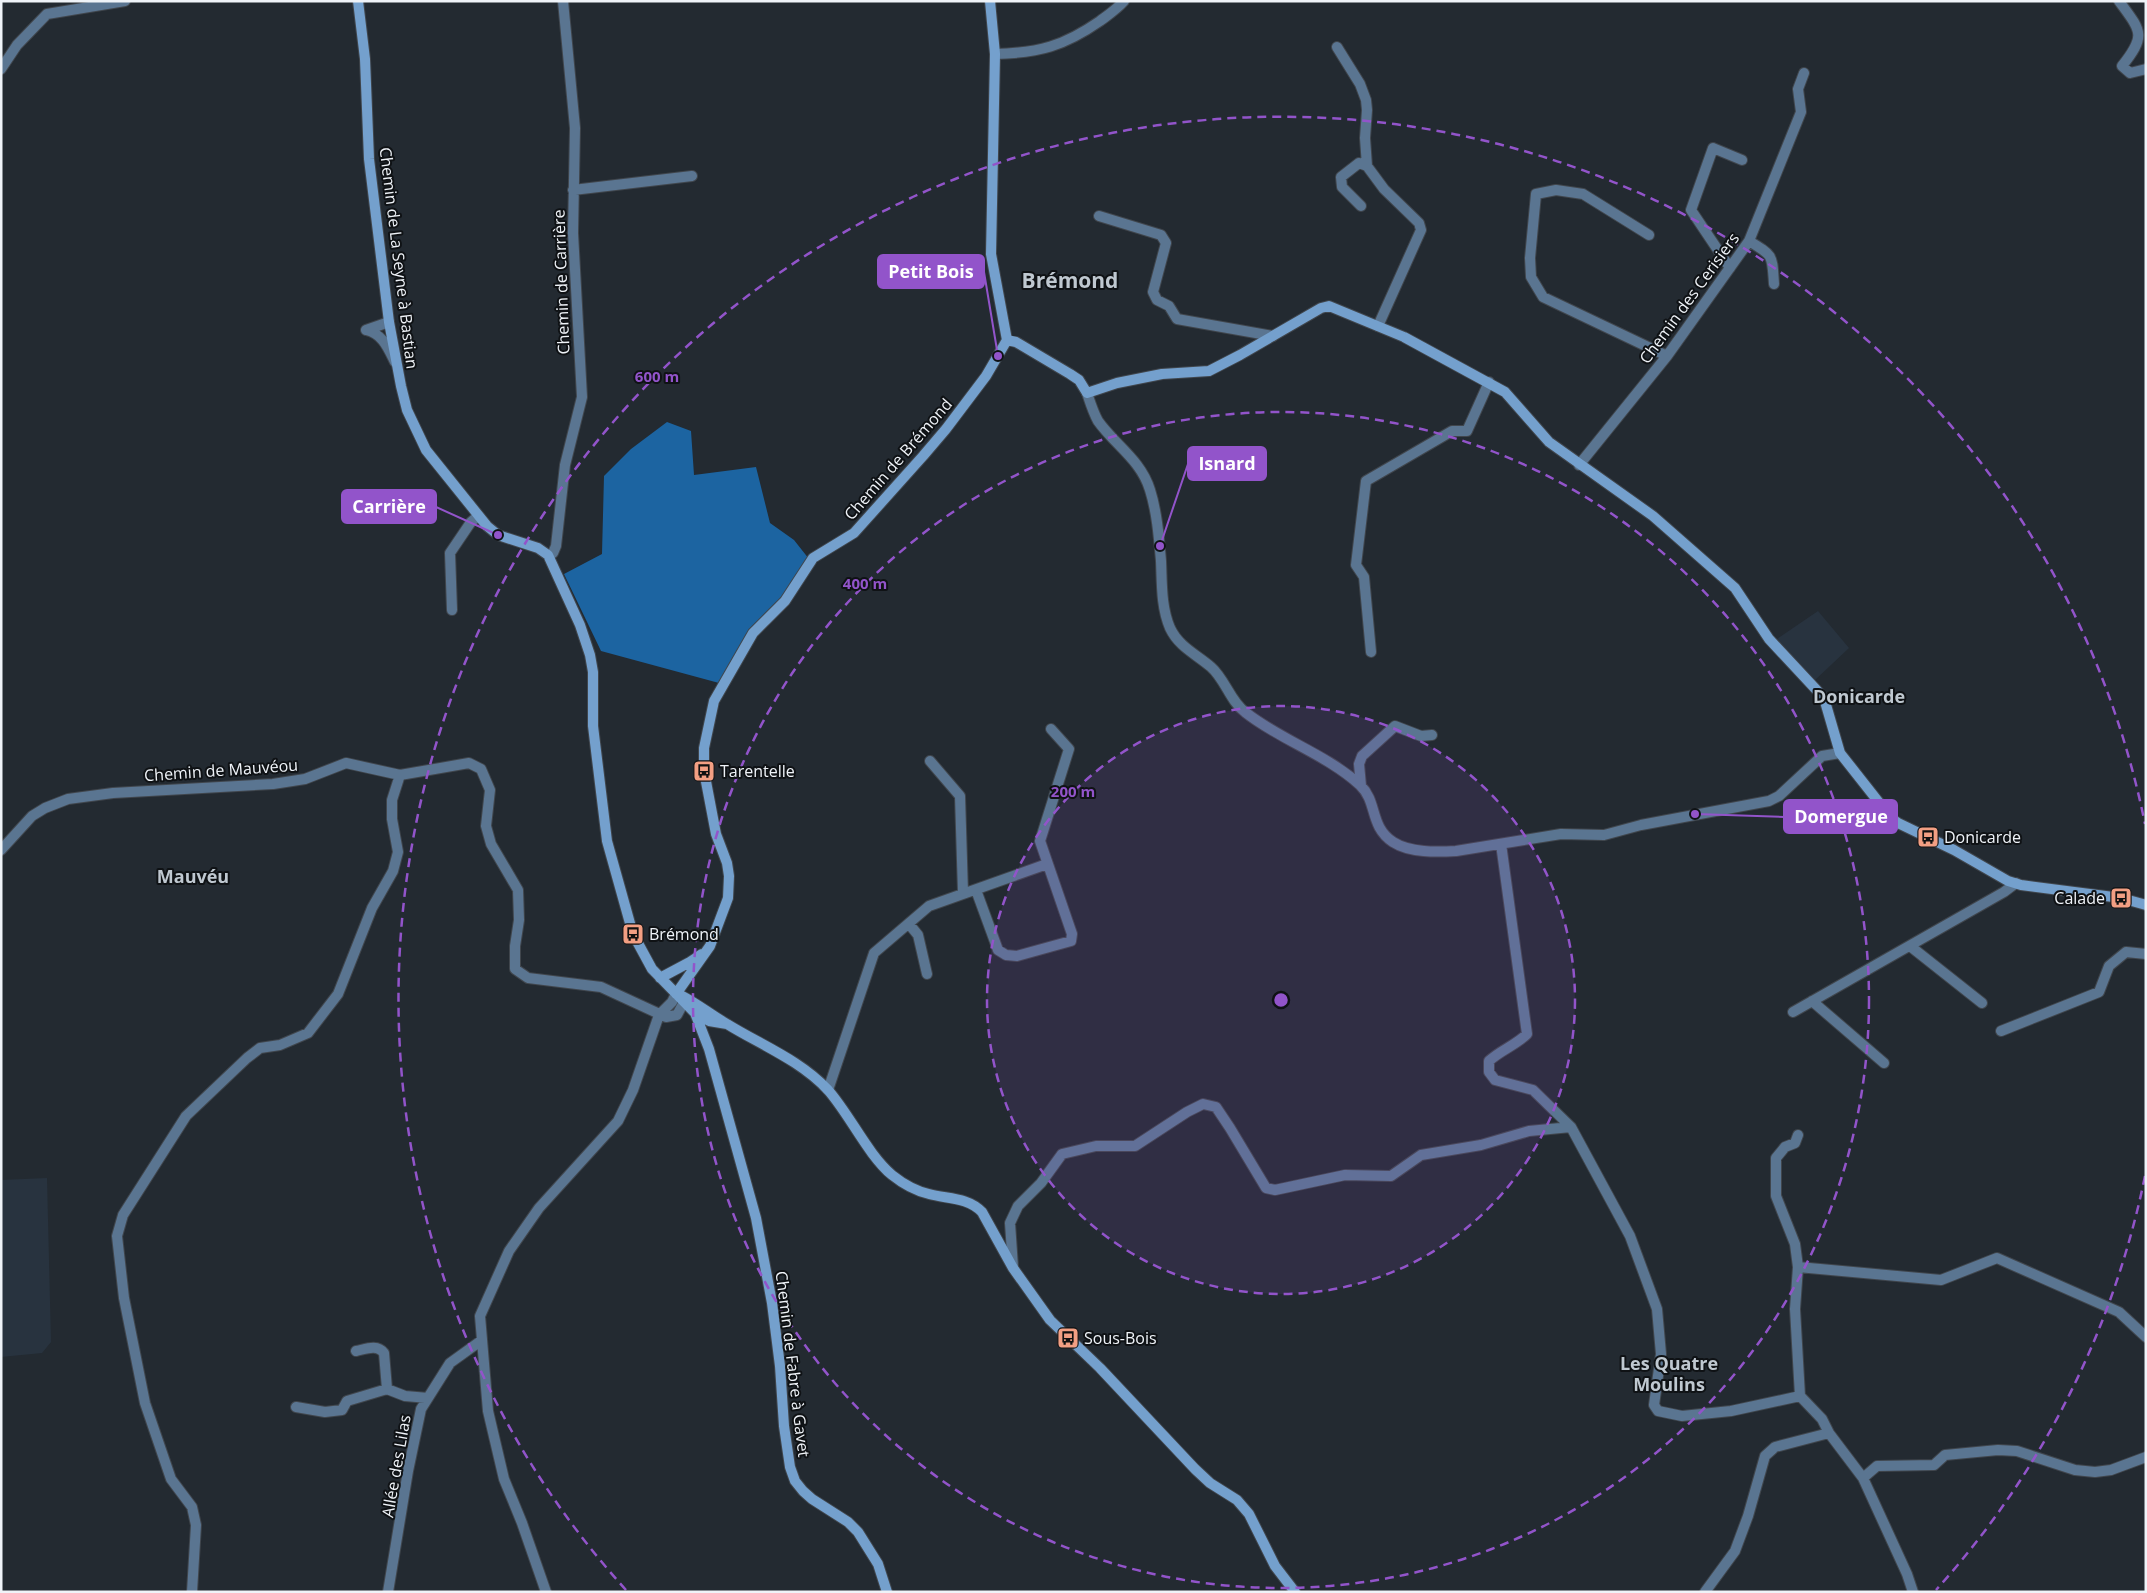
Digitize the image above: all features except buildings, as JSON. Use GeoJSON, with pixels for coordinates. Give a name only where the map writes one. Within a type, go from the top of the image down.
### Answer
{"type":"FeatureCollection","features":[{"type":"Feature","properties":{"kind":"street"},"geometry":{"type":"LineString","coordinates":[[1,69],[16,45],[47,14],[125,1]]}},
{"type":"Feature","properties":{"kind":"street","name":"Chemin de La Seyne à Bastian"},"geometry":{"type":"LineString","coordinates":[[358,1],[365,59],[369,159],[389,322],[396,364],[407,410],[426,450],[478,516],[498,535],[538,548],[548,555]]}},
{"type":"Feature","properties":{"kind":"street","name":"Chemin de Carrière"},"geometry":{"type":"LineString","coordinates":[[548,555],[553,553],[556,546],[565,465],[582,397],[573,233],[575,128],[563,1]]}},
{"type":"Feature","properties":{"kind":"street"},"geometry":{"type":"LineString","coordinates":[[990,1],[995,54],[991,254],[1006,340],[1016,342],[1079,380],[1100,423],[1138,466],[1150,490],[1160,546],[1163,602],[1170,628],[1181,644],[1213,668],[1242,711],[1275,733],[1342,770],[1360,786],[1370,801],[1378,827],[1383,835],[1395,844],[1439,852],[1561,834],[1604,835],[1642,824],[1774,799],[1780,796],[1822,756],[1840,753]]}},
{"type":"Feature","properties":{"kind":"street"},"geometry":{"type":"LineString","coordinates":[[995,54],[1046,48],[1067,41],[1106,16],[1124,1]]}},
{"type":"Feature","properties":{"kind":"street"},"geometry":{"type":"LineString","coordinates":[[2119,1],[2139,28],[2140,37],[2138,46],[2122,66],[2130,73],[2146,69]]}},
{"type":"Feature","properties":{"kind":"street"},"geometry":{"type":"LineString","coordinates":[[1338,47],[1360,84],[1366,100],[1365,138],[1367,166],[1384,189],[1419,223],[1421,230],[1378,326]]}},
{"type":"Feature","properties":{"kind":"street","name":"Chemin des Cerisiers"},"geometry":{"type":"LineString","coordinates":[[1579,465],[1667,356],[1750,242],[1801,112],[1798,89],[1804,73]]}},
{"type":"Feature","properties":{"kind":"street"},"geometry":{"type":"LineString","coordinates":[[1730,268],[1691,210],[1713,148],[1742,160]]}},
{"type":"Feature","properties":{"kind":"street"},"geometry":{"type":"LineString","coordinates":[[1361,206],[1342,187],[1342,177],[1359,163],[1367,166]]}},
{"type":"Feature","properties":{"kind":"street"},"geometry":{"type":"LineString","coordinates":[[574,190],[692,176]]}},
{"type":"Feature","properties":{"kind":"street"},"geometry":{"type":"LineString","coordinates":[[1649,236],[1583,194],[1556,190],[1536,194],[1530,258],[1531,277],[1544,297],[1667,356]]}},
{"type":"Feature","properties":{"kind":"street"},"geometry":{"type":"LineString","coordinates":[[1099,216],[1161,235],[1166,243],[1153,292],[1157,300],[1169,306],[1177,319],[1273,336]]}},
{"type":"Feature","properties":{"kind":"street"},"geometry":{"type":"LineString","coordinates":[[1750,242],[1768,252],[1772,259],[1774,284]]}},
{"type":"Feature","properties":{"kind":"street"},"geometry":{"type":"LineString","coordinates":[[1087,393],[1117,383],[1162,374],[1209,371],[1321,308],[1328,306],[1404,337],[1505,392],[1549,442],[1653,516],[1735,588],[1769,639],[1824,698],[1840,753],[1898,823],[2016,883],[2121,898],[2146,904]]}},
{"type":"Feature","properties":{"kind":"street"},"geometry":{"type":"LineString","coordinates":[[389,322],[366,330],[374,332],[385,342],[396,364]]}},
{"type":"Feature","properties":{"kind":"street","name":"Chemin de Brémond"},"geometry":{"type":"LineString","coordinates":[[681,998],[710,946],[728,898],[729,876],[727,863],[716,834],[704,771],[704,748],[714,701],[753,634],[785,601],[812,558],[854,533],[940,436],[986,376],[1006,340]]}},
{"type":"Feature","properties":{"kind":"street"},"geometry":{"type":"LineString","coordinates":[[1371,652],[1364,577],[1356,565],[1366,481],[1452,431],[1467,431],[1489,382]]}},
{"type":"Feature","properties":{"kind":"street"},"geometry":{"type":"LineString","coordinates":[[452,610],[450,553],[471,522],[478,516]]}},
{"type":"Feature","properties":{"kind":"street"},"geometry":{"type":"LineString","coordinates":[[548,555],[580,625],[590,655],[593,672],[592,705],[594,735],[607,841],[632,934],[645,958],[660,978],[695,1013],[727,1024],[763,1042],[786,1057],[828,1090],[891,1174],[903,1183],[926,1194],[968,1202],[976,1206],[982,1212],[1013,1268],[1034,1300],[1062,1332],[1100,1368],[1210,1484],[1237,1500],[1249,1514],[1275,1566],[1295,1592]]}},
{"type":"Feature","properties":{"kind":"street"},"geometry":{"type":"LineString","coordinates":[[1360,786],[1359,764],[1362,756],[1395,726],[1421,736],[1432,736]]}},
{"type":"Feature","properties":{"kind":"street"},"geometry":{"type":"LineString","coordinates":[[976,890],[998,950],[1006,955],[1017,956],[1066,944],[1071,941],[1072,934],[1040,841],[1069,749],[1052,729]]}},
{"type":"Feature","properties":{"kind":"street"},"geometry":{"type":"LineString","coordinates":[[930,761],[960,796],[963,893]]}},
{"type":"Feature","properties":{"kind":"street","name":"Chemin de Mauvéou"},"geometry":{"type":"LineString","coordinates":[[1,850],[32,816],[45,808],[68,799],[113,793],[273,784],[305,779],[346,763],[400,775],[469,763],[481,769],[490,790],[486,826],[492,844],[518,890],[519,920],[515,946],[515,969],[528,978],[601,987],[659,1015]]}},
{"type":"Feature","properties":{"kind":"street"},"geometry":{"type":"LineString","coordinates":[[192,1592],[196,1525],[192,1507],[171,1479],[145,1403],[124,1298],[117,1236],[123,1215],[186,1116],[260,1048],[280,1045],[308,1033],[338,994],[372,908],[393,871],[398,852],[392,819],[392,800],[400,775]]}},
{"type":"Feature","properties":{"kind":"street"},"geometry":{"type":"LineString","coordinates":[[1501,844],[1527,1034],[1519,1042],[1489,1061],[1489,1072],[1495,1080],[1532,1090],[1571,1127],[1630,1236],[1657,1309],[1661,1354],[1654,1405],[1658,1411],[1682,1416],[1731,1411],[1800,1396]]}},
{"type":"Feature","properties":{"kind":"street"},"geometry":{"type":"LineString","coordinates":[[828,1090],[874,953],[929,906],[1048,864]]}},
{"type":"Feature","properties":{"kind":"street"},"geometry":{"type":"LineString","coordinates":[[1794,1012],[2004,892],[2016,883]]}},
{"type":"Feature","properties":{"kind":"street"},"geometry":{"type":"LineString","coordinates":[[908,924],[918,935],[927,974]]}},
{"type":"Feature","properties":{"kind":"street"},"geometry":{"type":"LineString","coordinates":[[660,978],[690,962],[710,946]]}},
{"type":"Feature","properties":{"kind":"street"},"geometry":{"type":"LineString","coordinates":[[1910,946],[1982,1003]]}},
{"type":"Feature","properties":{"kind":"street"},"geometry":{"type":"LineString","coordinates":[[2001,1031],[2099,992],[2109,966],[2126,952],[2146,954]]}},
{"type":"Feature","properties":{"kind":"street"},"geometry":{"type":"LineString","coordinates":[[546,1592],[522,1523],[504,1480],[488,1411],[480,1316],[509,1251],[538,1208],[618,1121],[633,1090],[659,1015],[672,1002],[681,998]]}},
{"type":"Feature","properties":{"kind":"street"},"geometry":{"type":"LineString","coordinates":[[681,998],[708,1016]]}},
{"type":"Feature","properties":{"kind":"street"},"geometry":{"type":"LineString","coordinates":[[1812,1001],[1884,1063]]}},
{"type":"Feature","properties":{"kind":"street","name":"Chemin de Fabre à Gavet"},"geometry":{"type":"LineString","coordinates":[[695,1013],[709,1049],[750,1194],[762,1246],[780,1366],[784,1426],[790,1467],[795,1481],[802,1491],[848,1522],[858,1532],[878,1564],[887,1592]]}},
{"type":"Feature","properties":{"kind":"street","name":"Chemin de Fabre à Gavet"},"geometry":{"type":"LineString","coordinates":[[708,1016],[709,1049]]}},
{"type":"Feature","properties":{"kind":"street"},"geometry":{"type":"LineString","coordinates":[[1013,1268],[1010,1223],[1018,1206],[1041,1183],[1062,1154],[1096,1146],[1135,1146],[1187,1112],[1204,1104],[1216,1107],[1266,1188],[1275,1190],[1345,1176],[1391,1176],[1421,1154],[1481,1145],[1529,1131],[1571,1127]]}},
{"type":"Feature","properties":{"kind":"street"},"geometry":{"type":"LineString","coordinates":[[1798,1135],[1795,1144],[1785,1148],[1776,1158],[1776,1196],[1795,1244],[1798,1267],[1795,1310],[1800,1396],[1822,1419],[1829,1433],[1863,1478],[1907,1574],[1913,1592]]}},
{"type":"Feature","properties":{"kind":"street"},"geometry":{"type":"LineString","coordinates":[[1798,1267],[1941,1280],[1998,1258],[2118,1312],[2146,1338]]}},
{"type":"Feature","properties":{"kind":"street","name":"Allée des Lilas"},"geometry":{"type":"LineString","coordinates":[[388,1592],[408,1471],[421,1409],[450,1363],[482,1340]]}},
{"type":"Feature","properties":{"kind":"street"},"geometry":{"type":"LineString","coordinates":[[356,1351],[378,1348],[384,1353],[387,1389]]}},
{"type":"Feature","properties":{"kind":"street"},"geometry":{"type":"LineString","coordinates":[[296,1407],[324,1412],[342,1410],[346,1401],[387,1389],[405,1396],[428,1398]]}},
{"type":"Feature","properties":{"kind":"street"},"geometry":{"type":"LineString","coordinates":[[1705,1592],[1735,1551],[1748,1516],[1765,1456],[1775,1447],[1829,1433]]}},
{"type":"Feature","properties":{"kind":"street"},"geometry":{"type":"LineString","coordinates":[[1863,1478],[1876,1466],[1934,1465],[1945,1455],[1998,1450],[2017,1451],[2075,1470],[2095,1472],[2111,1470],[2146,1457]]}},
{"type":"Feature","properties":{"kind":"shaded area"},"geometry":{"type":"Polygon","coordinates":[[[667,422],[691,431],[694,475],[756,467],[770,523],[794,540],[809,559],[719,683],[601,651],[564,574],[602,554],[604,476],[631,449],[667,422]]]}},
{"type":"Feature","properties":{"kind":"shaded area"},"geometry":{"type":"Polygon","coordinates":[[[1818,611],[1849,648],[1814,681],[1777,639],[1818,611]]]}},
{"type":"Feature","properties":{"kind":"shaded area"},"geometry":{"type":"Polygon","coordinates":[[[47,1178],[51,1342],[42,1353],[1,1357],[1,1180],[47,1178]]]}},
{"type":"Feature","properties":{"kind":"place","name":"Petit Bois"},"geometry":{"type":"Point","coordinates":[998,356]}},
{"type":"Feature","properties":{"kind":"place","name":"Carrière"},"geometry":{"type":"Point","coordinates":[498,535]}},
{"type":"Feature","properties":{"kind":"place","name":"Isnard"},"geometry":{"type":"Point","coordinates":[1160,546]}},
{"type":"Feature","properties":{"kind":"place","name":"Tarentelle"},"geometry":{"type":"Point","coordinates":[704,771]}},
{"type":"Feature","properties":{"kind":"place","name":"Domergue"},"geometry":{"type":"Point","coordinates":[1695,814]}},
{"type":"Feature","properties":{"kind":"place","name":"Donicarde"},"geometry":{"type":"Point","coordinates":[1928,837]}},
{"type":"Feature","properties":{"kind":"place","name":"Calade"},"geometry":{"type":"Point","coordinates":[2121,898]}},
{"type":"Feature","properties":{"kind":"place","name":"Brémond"},"geometry":{"type":"Point","coordinates":[633,934]}},
{"type":"Feature","properties":{"kind":"place","name":"Sous-Bois"},"geometry":{"type":"Point","coordinates":[1068,1338]}},
{"type":"Feature","properties":{"kind":"district","name":"Brémond"},"geometry":{"type":"Point","coordinates":[1070,281]}},
{"type":"Feature","properties":{"kind":"district","name":"Donicarde"},"geometry":{"type":"Point","coordinates":[1859,697]}},
{"type":"Feature","properties":{"kind":"district","name":"Mauvéu"},"geometry":{"type":"Point","coordinates":[193,877]}},
{"type":"Feature","properties":{"kind":"district","name":"Les Quatre Moulins"},"geometry":{"type":"Point","coordinates":[1669,1374]}}]}
